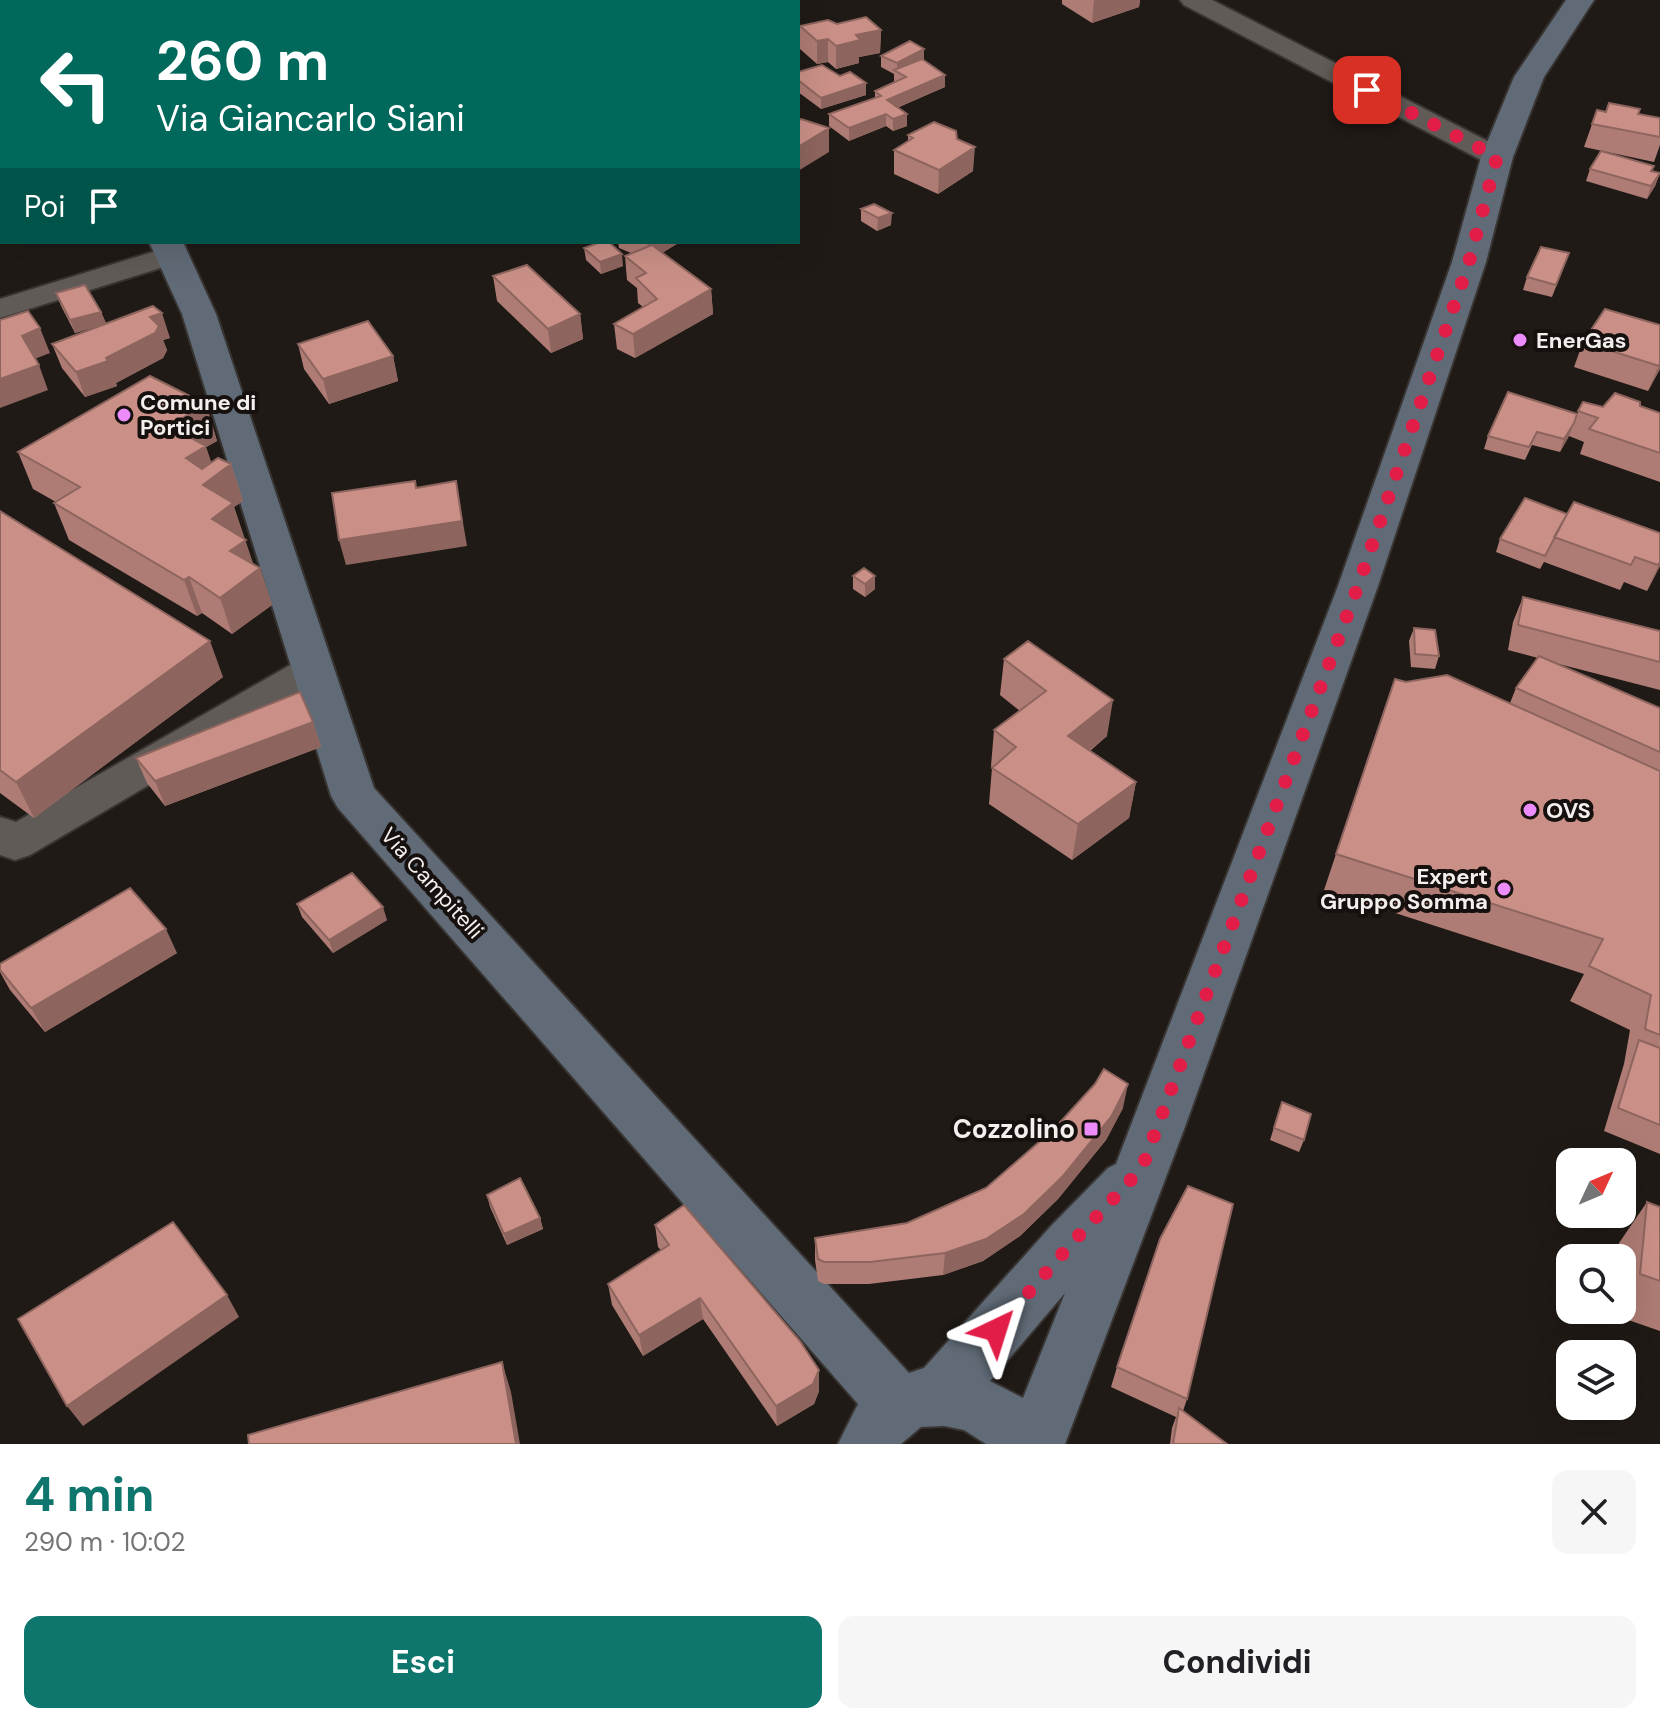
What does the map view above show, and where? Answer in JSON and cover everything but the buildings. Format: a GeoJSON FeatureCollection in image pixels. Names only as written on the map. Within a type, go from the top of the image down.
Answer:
{"type":"FeatureCollection","features":[{"type":"Feature","properties":{"kind":"street"},"geometry":{"type":"LineString","coordinates":[[1193,0],[1497,157]]}},
{"type":"Feature","properties":{"kind":"street"},"geometry":{"type":"LineString","coordinates":[[1035,1444],[1142,1168],[1358,586],[1469,262],[1497,157],[1529,77],[1580,0]]}},
{"type":"Feature","properties":{"kind":"street"},"geometry":{"type":"LineString","coordinates":[[0,309],[169,249]]}},
{"type":"Feature","properties":{"kind":"street","name":"Via Campitelli"},"geometry":{"type":"LineString","coordinates":[[169,249],[199,314],[354,796],[886,1425]]}},
{"type":"Feature","properties":{"kind":"street"},"geometry":{"type":"LineString","coordinates":[[0,833],[15,843],[313,670]]}},
{"type":"Feature","properties":{"kind":"street"},"geometry":{"type":"LineString","coordinates":[[886,1425],[1071,1244],[1142,1168]]}},
{"type":"Feature","properties":{"kind":"street"},"geometry":{"type":"LineString","coordinates":[[886,1425],[968,1398],[993,1409],[1016,1428],[1026,1444]]}},
{"type":"Feature","properties":{"kind":"place","name":"EnerGas"},"geometry":{"type":"Point","coordinates":[1520,340]}},
{"type":"Feature","properties":{"kind":"place","name":"Comune di Portici"},"geometry":{"type":"Point","coordinates":[124,415]}},
{"type":"Feature","properties":{"kind":"place","name":"OVS"},"geometry":{"type":"Point","coordinates":[1530,810]}},
{"type":"Feature","properties":{"kind":"place","name":"Expert Gruppo Somma"},"geometry":{"type":"Point","coordinates":[1504,889]}},
{"type":"Feature","properties":{"kind":"place","name":"Cozzolino"},"geometry":{"type":"Point","coordinates":[1091,1129]}},
{"type":"Feature","properties":{"kind":"route"},"geometry":{"type":"LineString","coordinates":[[996,1330],[1142,1168],[1358,586],[1469,262],[1497,157],[1367,90]]}}]}
